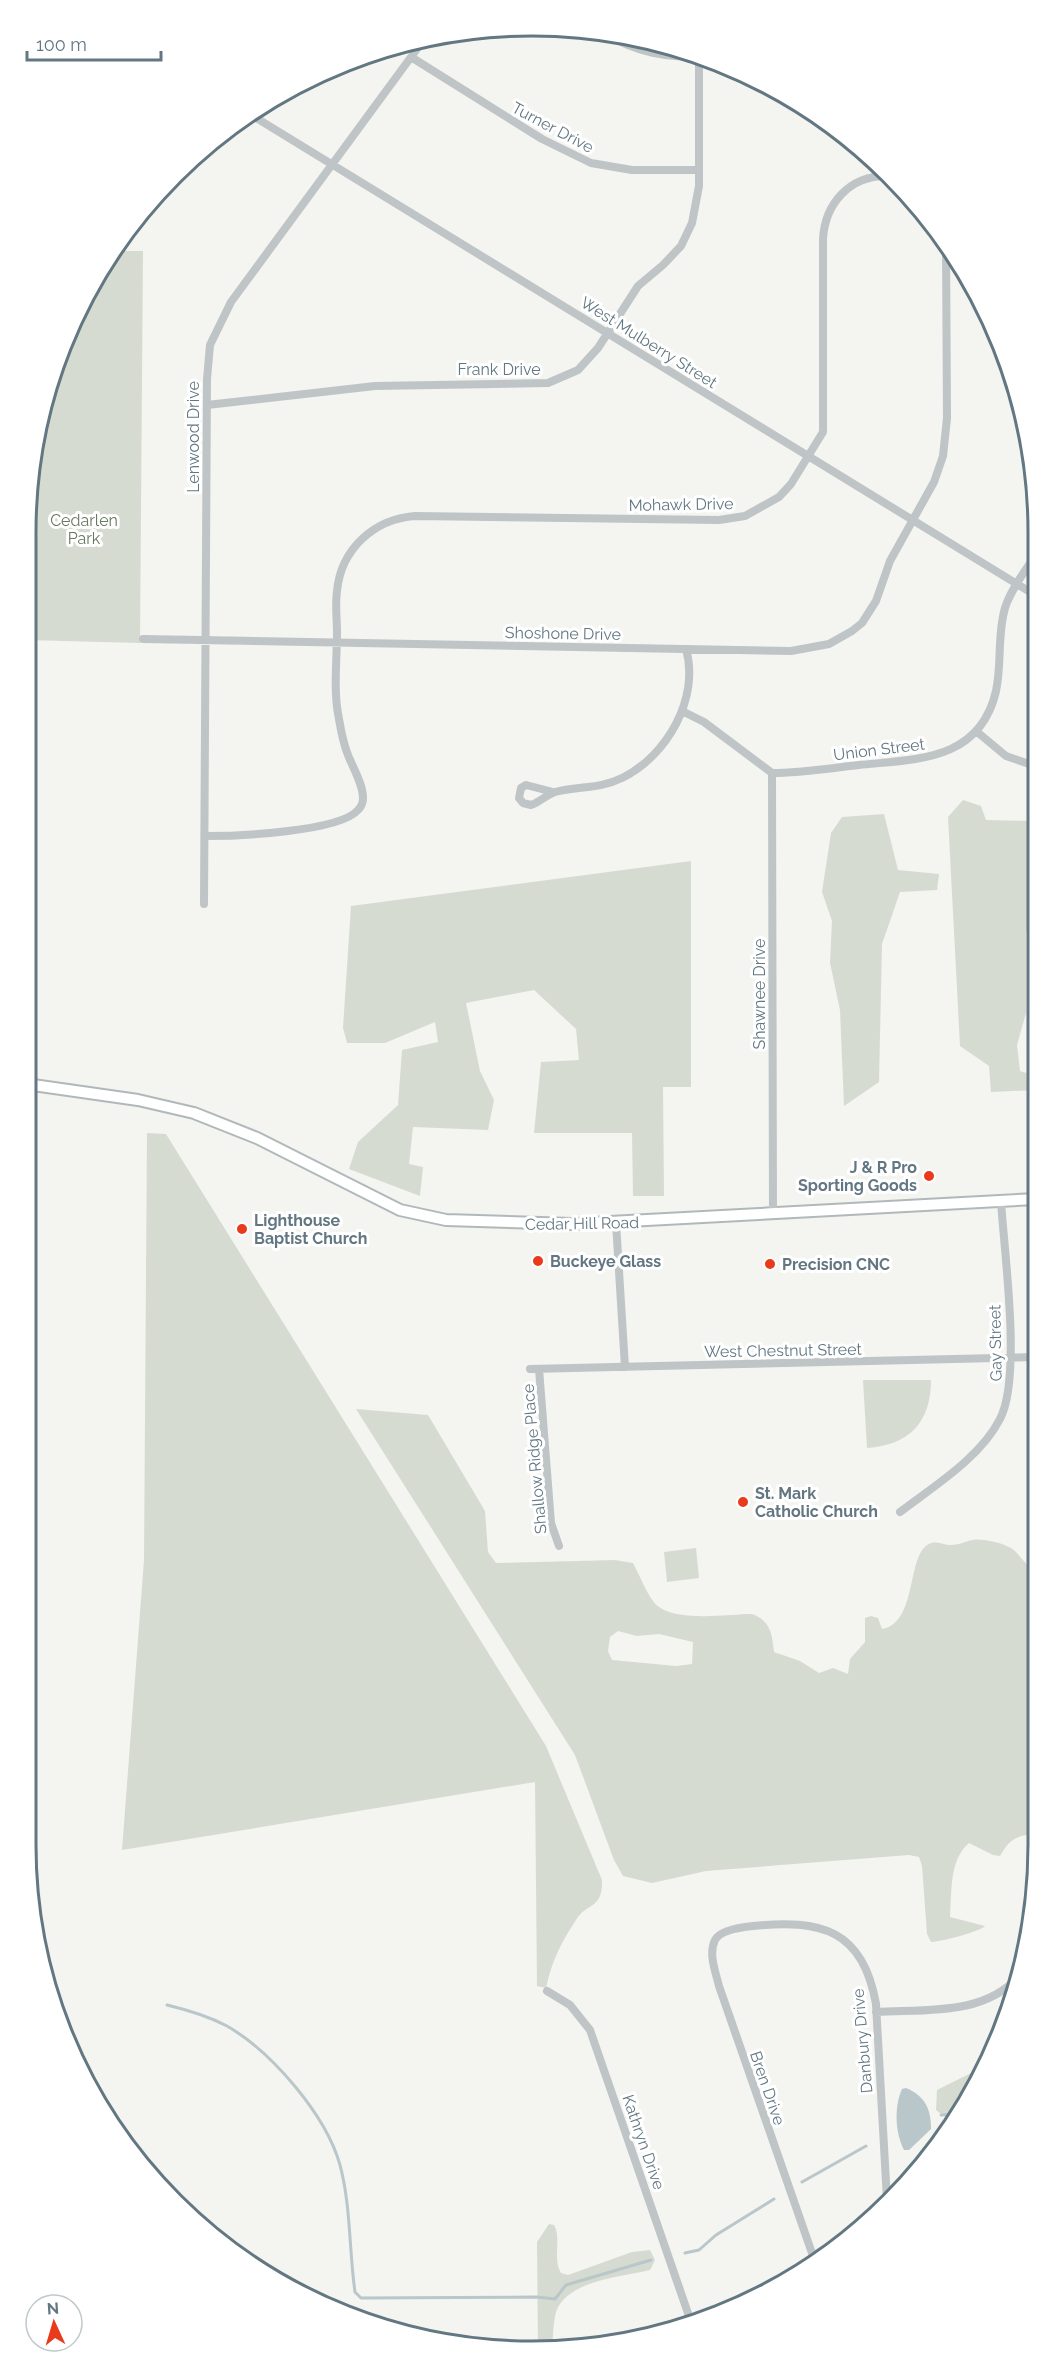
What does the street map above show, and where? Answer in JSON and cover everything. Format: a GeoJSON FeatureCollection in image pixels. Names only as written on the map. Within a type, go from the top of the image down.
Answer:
{"type":"FeatureCollection","features":[{"type":"Feature","properties":{"kind":"main road","name":"Cedar Hill Road"},"geometry":{"type":"LineString","coordinates":[[36,1085],[138,1100],[194,1113],[257,1138],[376,1199],[413,1214],[465,1222],[616,1223],[1028,1199]]}},
{"type":"Feature","properties":{"kind":"street"},"geometry":{"type":"LineString","coordinates":[[632,47],[661,53]]}},
{"type":"Feature","properties":{"kind":"street","name":"Lenwood Drive"},"geometry":{"type":"LineString","coordinates":[[204,904],[207,363],[210,345],[231,302],[416,50]]}},
{"type":"Feature","properties":{"kind":"street","name":"Turner Drive"},"geometry":{"type":"LineString","coordinates":[[411,57],[542,139],[584,160],[632,170],[699,170]]}},
{"type":"Feature","properties":{"kind":"street","name":"Frank Drive"},"geometry":{"type":"LineString","coordinates":[[207,405],[375,386],[548,383],[578,370],[592,356],[638,286],[663,265],[684,240],[696,211],[701,66]]}},
{"type":"Feature","properties":{"kind":"street","name":"West Mulberry Street"},"geometry":{"type":"LineString","coordinates":[[258,119],[1028,591]]}},
{"type":"Feature","properties":{"kind":"street","name":"Mohawk Drive"},"geometry":{"type":"LineString","coordinates":[[206,836],[264,834],[305,828],[346,818],[357,811],[363,797],[347,752],[338,716],[337,591],[343,567],[366,534],[391,520],[416,516],[701,521],[732,519],[757,511],[779,497],[810,457],[823,432],[824,225],[831,208],[844,192],[857,182],[879,177]]}},
{"type":"Feature","properties":{"kind":"street","name":"Shoshone Drive"},"geometry":{"type":"LineString","coordinates":[[143,639],[206,642],[803,650],[841,638],[852,632],[870,612],[890,561],[934,482],[945,440],[946,259]]}},
{"type":"Feature","properties":{"kind":"street","name":"Union Street"},"geometry":{"type":"LineString","coordinates":[[772,773],[927,758],[963,742],[976,731],[988,713],[995,694],[1005,610],[1016,584],[1028,565]]}},
{"type":"Feature","properties":{"kind":"street"},"geometry":{"type":"LineString","coordinates":[[553,792],[590,788],[610,783],[633,772],[660,747],[682,711],[690,667],[686,649]]}},
{"type":"Feature","properties":{"kind":"street"},"geometry":{"type":"LineString","coordinates":[[682,711],[704,722],[772,773]]}},
{"type":"Feature","properties":{"kind":"street"},"geometry":{"type":"LineString","coordinates":[[976,731],[1006,756],[1028,764]]}},
{"type":"Feature","properties":{"kind":"street","name":"Shawnee Drive"},"geometry":{"type":"LineString","coordinates":[[772,773],[773,1214]]}},
{"type":"Feature","properties":{"kind":"street","name":"Gay Street"},"geometry":{"type":"LineString","coordinates":[[900,1512],[963,1462],[993,1430],[1000,1419],[1008,1394],[1011,1358],[1000,1201]]}},
{"type":"Feature","properties":{"kind":"street"},"geometry":{"type":"LineString","coordinates":[[616,1223],[625,1367]]}},
{"type":"Feature","properties":{"kind":"street","name":"West Chestnut Street"},"geometry":{"type":"LineString","coordinates":[[530,1369],[1028,1357]]}},
{"type":"Feature","properties":{"kind":"street","name":"Shallow Ridge Place"},"geometry":{"type":"LineString","coordinates":[[539,1369],[551,1523],[559,1546]]}},
{"type":"Feature","properties":{"kind":"street","name":"Danbury Drive"},"geometry":{"type":"LineString","coordinates":[[726,1934],[746,1927],[794,1923],[819,1926],[850,1946],[866,1967],[874,1991],[887,2192]]}},
{"type":"Feature","properties":{"kind":"street","name":"Bren Drive"},"geometry":{"type":"LineString","coordinates":[[726,1934],[715,1940],[713,1947],[712,1957],[719,1986],[812,2254]]}},
{"type":"Feature","properties":{"kind":"street"},"geometry":{"type":"LineString","coordinates":[[876,2013],[980,2003],[1006,1990]]}},
{"type":"Feature","properties":{"kind":"street","name":"Kathryn Drive"},"geometry":{"type":"LineString","coordinates":[[547,1991],[570,2005],[590,2030],[689,2316]]}},
{"type":"Feature","properties":{"kind":"green space","name":"Cedarlen Park"},"geometry":{"type":"Polygon","coordinates":[[[123,251],[143,251],[140,643],[36,640],[37,500],[46,435],[62,373],[74,342],[102,284],[123,251]]]}},
{"type":"Feature","properties":{"kind":"green space"},"geometry":{"type":"Polygon","coordinates":[[[963,800],[981,806],[986,820],[1028,821],[1026,1013],[1017,1045],[1020,1071],[1028,1074],[1028,1090],[991,1092],[989,1066],[960,1046],[948,817],[963,800]]]}},
{"type":"Feature","properties":{"kind":"green space"},"geometry":{"type":"Polygon","coordinates":[[[884,814],[898,870],[939,874],[937,890],[900,892],[882,944],[879,1082],[844,1106],[840,1010],[830,963],[832,921],[822,892],[831,833],[842,817],[884,814]]]}},
{"type":"Feature","properties":{"kind":"green space"},"geometry":{"type":"Polygon","coordinates":[[[691,861],[691,1087],[663,1087],[664,1196],[633,1196],[632,1133],[534,1133],[541,1062],[579,1060],[576,1029],[534,990],[466,1003],[480,1071],[494,1100],[488,1130],[413,1127],[409,1164],[423,1167],[420,1196],[349,1169],[358,1142],[398,1105],[402,1050],[438,1042],[435,1022],[385,1043],[347,1043],[343,1028],[351,906],[691,861]]]}},
{"type":"Feature","properties":{"kind":"green space"},"geometry":{"type":"Polygon","coordinates":[[[147,1133],[166,1134],[546,1746],[602,1880],[602,1890],[597,1901],[580,1914],[570,1929],[554,1961],[546,1988],[537,1986],[535,1782],[122,1850],[144,1560],[147,1133]]]}},
{"type":"Feature","properties":{"kind":"green space"},"geometry":{"type":"Polygon","coordinates":[[[863,1380],[931,1380],[927,1408],[915,1429],[906,1437],[895,1442],[867,1448],[863,1380]]]}},
{"type":"Feature","properties":{"kind":"green space"},"geometry":{"type":"Polygon","coordinates":[[[356,1409],[428,1415],[485,1511],[488,1552],[496,1563],[615,1560],[633,1563],[650,1597],[661,1608],[672,1613],[699,1616],[752,1614],[767,1624],[774,1652],[800,1661],[819,1673],[833,1668],[848,1674],[850,1659],[865,1642],[865,1618],[871,1616],[878,1618],[882,1629],[893,1624],[901,1615],[907,1602],[917,1561],[929,1544],[935,1542],[954,1545],[977,1540],[991,1541],[1009,1547],[1028,1565],[1028,1835],[1011,1841],[1000,1856],[969,1843],[958,1858],[953,1877],[950,1917],[985,1926],[950,1939],[931,1942],[927,1934],[922,1866],[919,1857],[909,1855],[706,1871],[652,1883],[623,1876],[614,1860],[575,1755],[356,1409]],[[618,1631],[610,1637],[608,1651],[612,1660],[676,1666],[692,1664],[693,1642],[659,1634],[637,1636],[618,1631]]]}},
{"type":"Feature","properties":{"kind":"green space"},"geometry":{"type":"Polygon","coordinates":[[[696,1548],[699,1578],[667,1582],[664,1552],[696,1548]]]}},
{"type":"Feature","properties":{"kind":"green space"},"geometry":{"type":"Polygon","coordinates":[[[973,2072],[962,2093],[945,2117],[936,2110],[937,2090],[973,2072]]]}},
{"type":"Feature","properties":{"kind":"green space"},"geometry":{"type":"Polygon","coordinates":[[[549,2224],[554,2225],[557,2236],[558,2267],[561,2273],[568,2275],[632,2252],[650,2250],[655,2260],[650,2270],[583,2286],[571,2293],[562,2301],[556,2312],[553,2340],[538,2341],[537,2242],[549,2224]]]}},
{"type":"Feature","properties":{"kind":"shaded area"},"geometry":{"type":"Polygon","coordinates":[[[906,2088],[918,2095],[926,2104],[931,2122],[931,2129],[909,2150],[904,2150],[901,2143],[897,2120],[899,2096],[902,2089],[906,2088]]]}},
{"type":"Feature","properties":{"kind":"waterway"},"geometry":{"type":"LineString","coordinates":[[167,2005],[213,2019],[244,2037],[279,2068],[310,2106],[323,2126],[340,2165],[348,2212],[355,2292],[361,2298],[537,2297],[555,2299],[566,2285],[651,2260]]}},
{"type":"Feature","properties":{"kind":"waterway"},"geometry":{"type":"LineString","coordinates":[[941,2115],[948,2114]]}},
{"type":"Feature","properties":{"kind":"waterway"},"geometry":{"type":"LineString","coordinates":[[802,2182],[866,2146]]}},
{"type":"Feature","properties":{"kind":"waterway"},"geometry":{"type":"LineString","coordinates":[[685,2253],[699,2250],[716,2235],[774,2199]]}},
{"type":"Feature","properties":{"kind":"place","name":"J & R Pro Sporting Goods"},"geometry":{"type":"Point","coordinates":[929,1176]}},
{"type":"Feature","properties":{"kind":"place","name":"Lighthouse Baptist Church"},"geometry":{"type":"Point","coordinates":[242,1229]}},
{"type":"Feature","properties":{"kind":"place","name":"Buckeye Glass"},"geometry":{"type":"Point","coordinates":[538,1261]}},
{"type":"Feature","properties":{"kind":"place","name":"Precision CNC"},"geometry":{"type":"Point","coordinates":[770,1264]}},
{"type":"Feature","properties":{"kind":"place","name":"St. Mark Catholic Church"},"geometry":{"type":"Point","coordinates":[743,1502]}}]}
